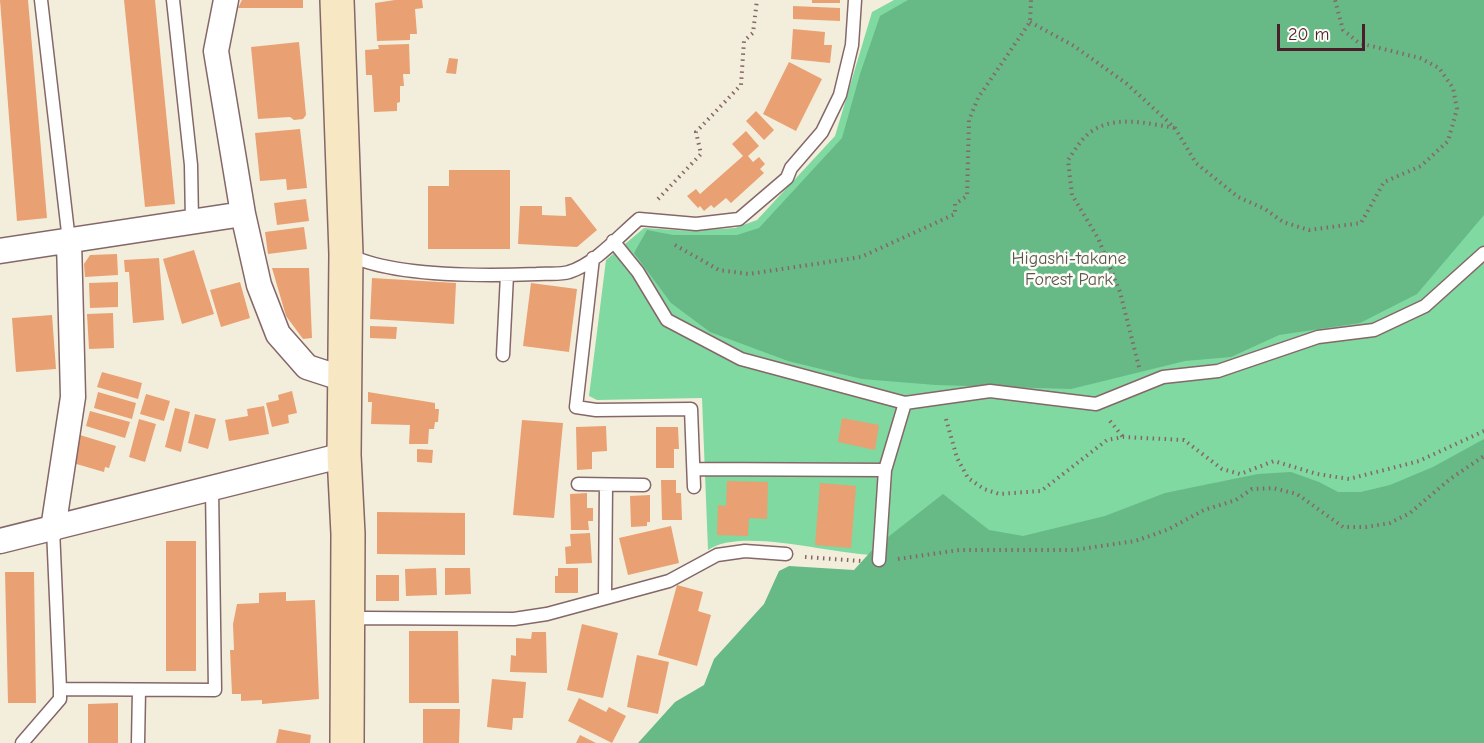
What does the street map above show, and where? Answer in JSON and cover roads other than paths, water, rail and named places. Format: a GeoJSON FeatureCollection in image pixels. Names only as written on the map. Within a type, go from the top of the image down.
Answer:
{"type":"FeatureCollection","features":[{"type":"Feature","properties":{"kind":"street"},"geometry":{"type":"LineString","coordinates":[[226,0],[216,51],[243,214],[259,285],[278,334],[307,367],[347,380]]}},
{"type":"Feature","properties":{"kind":"street"},"geometry":{"type":"LineString","coordinates":[[337,0],[346,254],[347,380],[344,455],[348,622],[347,743]]}},
{"type":"Feature","properties":{"kind":"street"},"geometry":{"type":"LineString","coordinates":[[0,251],[243,214]]}},
{"type":"Feature","properties":{"kind":"street"},"geometry":{"type":"LineString","coordinates":[[53,529],[73,397],[69,241]]}},
{"type":"Feature","properties":{"kind":"street"},"geometry":{"type":"LineString","coordinates":[[0,540],[53,529],[344,455]]}},
{"type":"Feature","properties":{"kind":"lane"},"geometry":{"type":"LineString","coordinates":[[41,0],[69,241]]}},
{"type":"Feature","properties":{"kind":"lane"},"geometry":{"type":"LineString","coordinates":[[173,0],[191,165],[192,222]]}},
{"type":"Feature","properties":{"kind":"lane"},"geometry":{"type":"LineString","coordinates":[[346,254],[362,261],[421,271],[507,275],[569,272],[593,258],[639,219],[696,224],[739,219],[787,178],[790,168],[822,132],[840,95],[852,45],[855,0]]}},
{"type":"Feature","properties":{"kind":"lane"},"geometry":{"type":"LineString","coordinates":[[613,241],[638,272],[667,321],[741,359],[905,403],[990,391],[1096,404],[1163,376],[1218,371],[1318,337],[1374,330],[1425,306],[1484,253]]}},
{"type":"Feature","properties":{"kind":"lane"},"geometry":{"type":"LineString","coordinates":[[593,258],[576,407],[596,410],[691,409],[694,488]]}},
{"type":"Feature","properties":{"kind":"lane"},"geometry":{"type":"LineString","coordinates":[[503,354],[507,275]]}},
{"type":"Feature","properties":{"kind":"lane"},"geometry":{"type":"LineString","coordinates":[[879,560],[885,470],[905,403]]}},
{"type":"Feature","properties":{"kind":"lane"},"geometry":{"type":"LineString","coordinates":[[694,469],[885,470]]}},
{"type":"Feature","properties":{"kind":"lane"},"geometry":{"type":"LineString","coordinates":[[578,484],[644,485]]}},
{"type":"Feature","properties":{"kind":"lane"},"geometry":{"type":"LineString","coordinates":[[605,597],[606,485]]}},
{"type":"Feature","properties":{"kind":"lane"},"geometry":{"type":"LineString","coordinates":[[60,689],[215,690],[212,489]]}},
{"type":"Feature","properties":{"kind":"lane"},"geometry":{"type":"LineString","coordinates":[[22,743],[60,699],[53,529]]}},
{"type":"Feature","properties":{"kind":"lane"},"geometry":{"type":"LineString","coordinates":[[348,622],[365,618],[514,619],[547,614],[669,581],[717,555],[745,552],[786,554]]}},
{"type":"Feature","properties":{"kind":"lane"},"geometry":{"type":"LineString","coordinates":[[138,743],[139,690]]}},
{"type":"Feature","properties":{"kind":"park label","name":"Higashi-takane Forest Park"},"geometry":{"type":"Point","coordinates":[1069,269]}}]}
